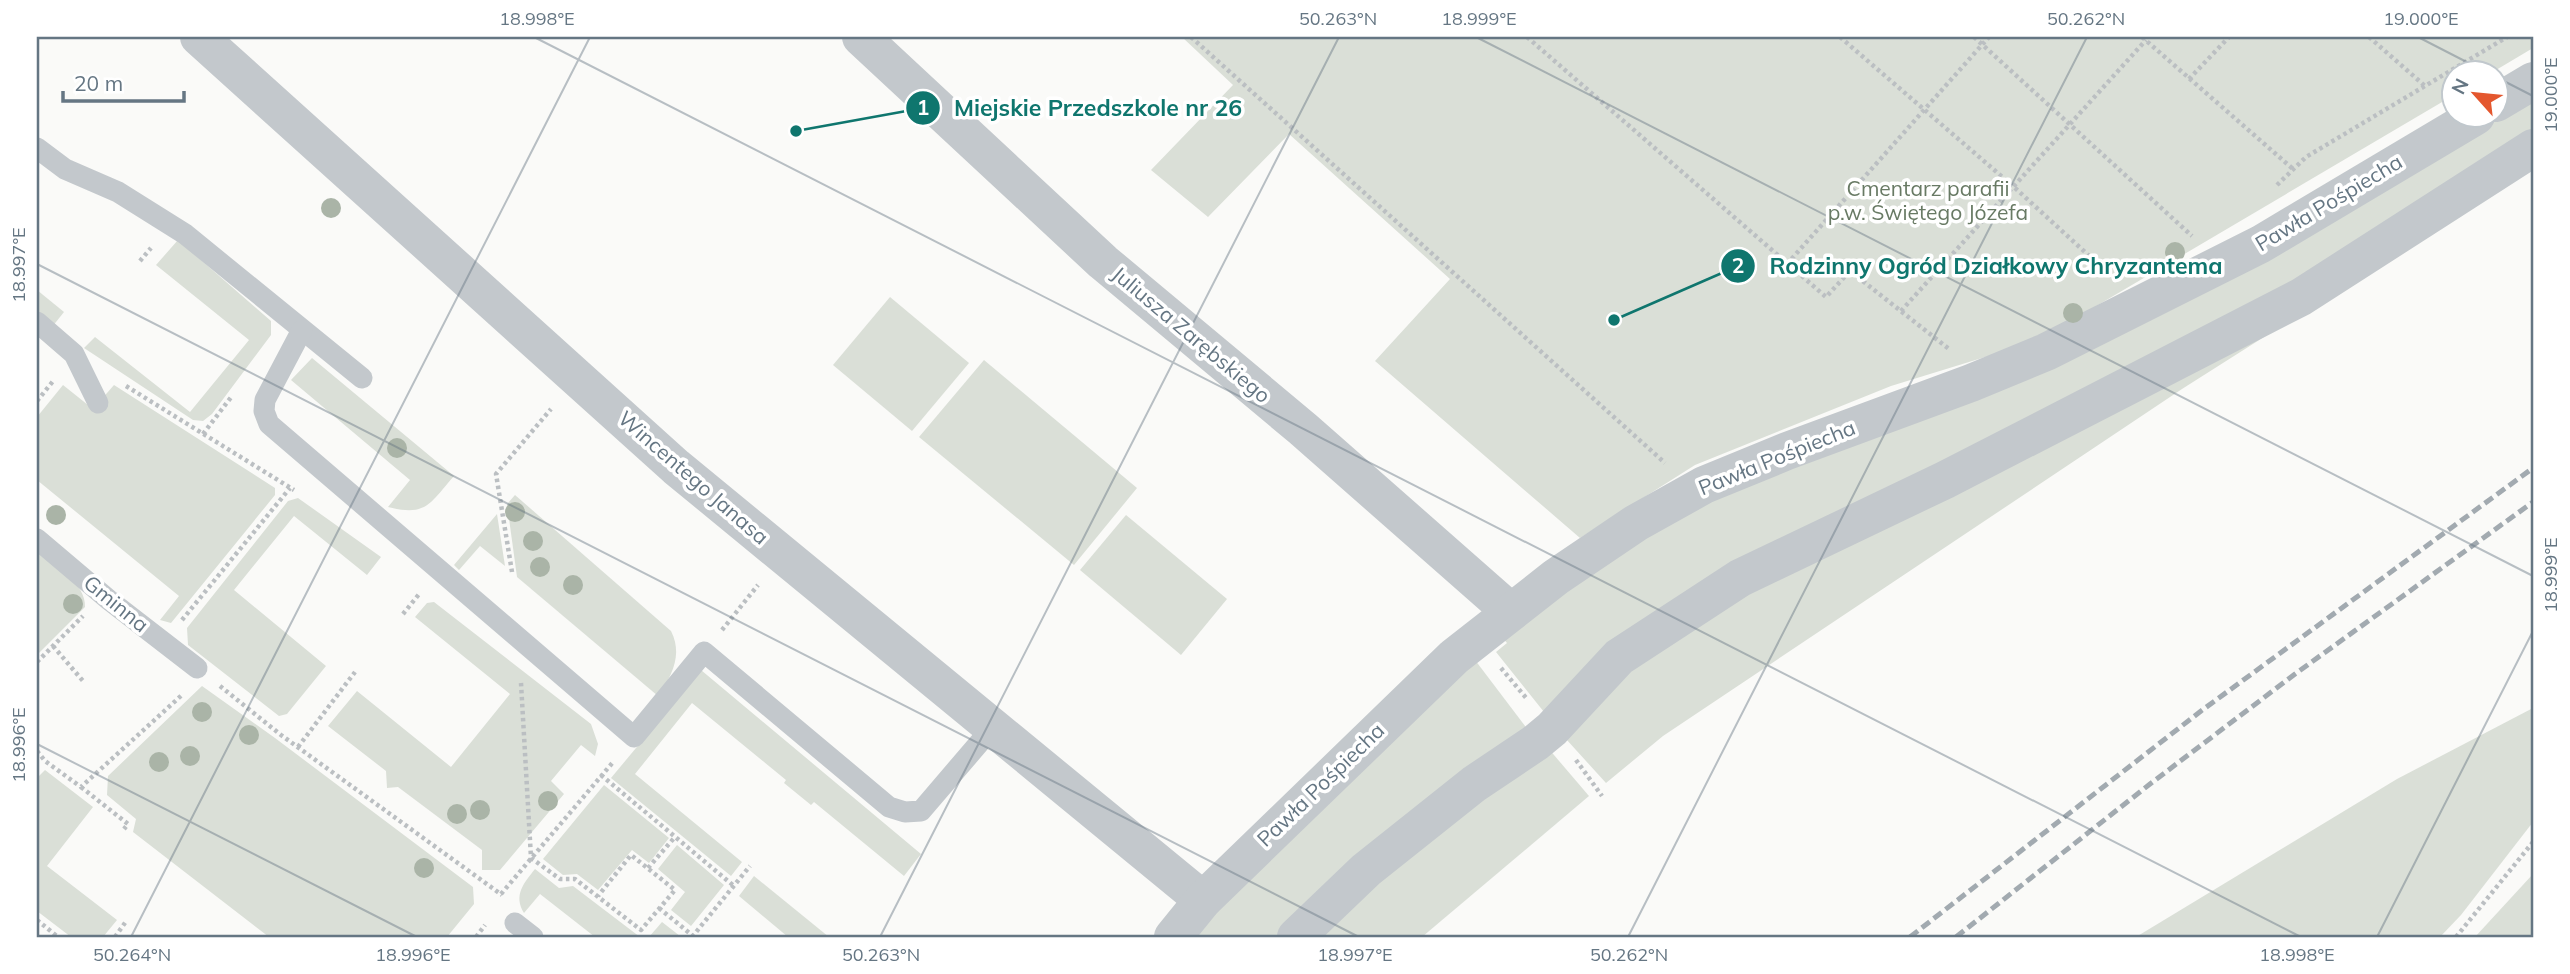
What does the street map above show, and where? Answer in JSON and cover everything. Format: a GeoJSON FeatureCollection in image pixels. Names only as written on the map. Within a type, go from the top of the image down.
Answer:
{"type":"FeatureCollection","features":[{"type":"Feature","properties":{"kind":"street","name":"Wincentego Janasa"},"geometry":{"type":"LineString","coordinates":[[199,37],[676,467],[1203,900]]}},
{"type":"Feature","properties":{"kind":"street","name":"Juliusza Zarębskiego"},"geometry":{"type":"LineString","coordinates":[[877,42],[1103,262],[1303,429],[1501,620]]}},
{"type":"Feature","properties":{"kind":"street"},"geometry":{"type":"LineString","coordinates":[[2510,95],[2533,81]]}},
{"type":"Feature","properties":{"kind":"street","name":"Pawła Pośpiecha"},"geometry":{"type":"LineString","coordinates":[[1173,937],[1203,900],[1454,657],[1556,577],[1636,523],[1704,485],[2046,352],[2261,244],[2452,130]]}},
{"type":"Feature","properties":{"kind":"street"},"geometry":{"type":"LineString","coordinates":[[1296,937],[1366,870],[1474,784],[1552,729],[1619,657],[1740,578],[1945,480],[2301,297],[2533,148]]}},
{"type":"Feature","properties":{"kind":"lane"},"geometry":{"type":"LineString","coordinates":[[37,148],[65,169],[118,192],[185,234],[362,378]]}},
{"type":"Feature","properties":{"kind":"lane"},"geometry":{"type":"LineString","coordinates":[[37,322],[75,354],[98,403]]}},
{"type":"Feature","properties":{"kind":"lane"},"geometry":{"type":"LineString","coordinates":[[302,330],[265,400],[264,411],[269,424],[634,737],[704,652],[889,807],[905,812],[921,811],[992,728]]}},
{"type":"Feature","properties":{"kind":"lane","name":"Gminna"},"geometry":{"type":"LineString","coordinates":[[37,539],[199,670]]}},
{"type":"Feature","properties":{"kind":"lane"},"geometry":{"type":"LineString","coordinates":[[515,923],[533,937]]}},
{"type":"Feature","properties":{"kind":"path"},"geometry":{"type":"LineString","coordinates":[[1191,37],[1669,466]]}},
{"type":"Feature","properties":{"kind":"path"},"geometry":{"type":"LineString","coordinates":[[1527,37],[1826,297],[1850,271],[1952,352]]}},
{"type":"Feature","properties":{"kind":"path"},"geometry":{"type":"LineString","coordinates":[[1840,37],[2014,187],[2101,265],[2117,284]]}},
{"type":"Feature","properties":{"kind":"path"},"geometry":{"type":"LineString","coordinates":[[1975,37],[2193,236],[2182,243]]}},
{"type":"Feature","properties":{"kind":"path"},"geometry":{"type":"LineString","coordinates":[[1787,264],[1989,37]]}},
{"type":"Feature","properties":{"kind":"path"},"geometry":{"type":"LineString","coordinates":[[2189,79],[2229,37]]}},
{"type":"Feature","properties":{"kind":"path"},"geometry":{"type":"LineString","coordinates":[[2369,37],[2425,86]]}},
{"type":"Feature","properties":{"kind":"path"},"geometry":{"type":"LineString","coordinates":[[2275,187],[2306,157],[2507,37]]}},
{"type":"Feature","properties":{"kind":"path"},"geometry":{"type":"LineString","coordinates":[[1901,311],[2071,125],[2144,39],[2293,169]]}},
{"type":"Feature","properties":{"kind":"path"},"geometry":{"type":"LineString","coordinates":[[37,401],[75,354],[301,495]]}},
{"type":"Feature","properties":{"kind":"path"},"geometry":{"type":"LineString","coordinates":[[512,572],[496,474],[553,406]]}},
{"type":"Feature","properties":{"kind":"path"},"geometry":{"type":"LineString","coordinates":[[164,642],[290,488]]}},
{"type":"Feature","properties":{"kind":"path"},"geometry":{"type":"LineString","coordinates":[[704,652],[759,584]]}},
{"type":"Feature","properties":{"kind":"path"},"geometry":{"type":"LineString","coordinates":[[402,614],[425,587]]}},
{"type":"Feature","properties":{"kind":"path"},"geometry":{"type":"LineString","coordinates":[[37,662],[104,595]]}},
{"type":"Feature","properties":{"kind":"path"},"geometry":{"type":"LineString","coordinates":[[1501,620],[1501,643],[1488,653],[1552,729]]}},
{"type":"Feature","properties":{"kind":"path"},"geometry":{"type":"LineString","coordinates":[[53,646],[83,681]]}},
{"type":"Feature","properties":{"kind":"path"},"geometry":{"type":"LineString","coordinates":[[81,787],[182,696],[199,670],[298,747],[501,894],[515,923]]}},
{"type":"Feature","properties":{"kind":"path"},"geometry":{"type":"LineString","coordinates":[[298,747],[355,672]]}},
{"type":"Feature","properties":{"kind":"path"},"geometry":{"type":"LineString","coordinates":[[521,674],[531,858]]}},
{"type":"Feature","properties":{"kind":"path"},"geometry":{"type":"LineString","coordinates":[[501,894],[634,737]]}},
{"type":"Feature","properties":{"kind":"path"},"geometry":{"type":"LineString","coordinates":[[37,751],[45,761],[128,824],[124,829]]}},
{"type":"Feature","properties":{"kind":"path"},"geometry":{"type":"LineString","coordinates":[[601,775],[734,886]]}},
{"type":"Feature","properties":{"kind":"path"},"geometry":{"type":"LineString","coordinates":[[648,869],[675,837]]}},
{"type":"Feature","properties":{"kind":"path"},"geometry":{"type":"LineString","coordinates":[[2456,937],[2533,842]]}},
{"type":"Feature","properties":{"kind":"path"},"geometry":{"type":"LineString","coordinates":[[531,858],[560,879],[575,879],[597,896],[641,930],[675,890],[631,855],[597,896]]}},
{"type":"Feature","properties":{"kind":"path"},"geometry":{"type":"LineString","coordinates":[[659,908],[693,937],[750,866]]}},
{"type":"Feature","properties":{"kind":"path"},"geometry":{"type":"LineString","coordinates":[[37,920],[58,937]]}},
{"type":"Feature","properties":{"kind":"path"},"geometry":{"type":"LineString","coordinates":[[114,937],[127,920]]}},
{"type":"Feature","properties":{"kind":"green space","name":"Cmentarz parafii p.w. Świętego Józefa"},"geometry":{"type":"Polygon","coordinates":[[[1182,37],[2533,37],[2533,48],[2510,62],[2440,60],[2440,103],[2037,341],[1891,386],[1695,465],[1580,538],[1375,361],[1450,279],[1289,134],[1208,217],[1151,170],[1233,85],[1182,37]]]}},
{"type":"Feature","properties":{"kind":"green space"},"geometry":{"type":"Polygon","coordinates":[[[2533,89],[2533,136],[2294,288],[1734,568],[1548,717],[1496,652],[1507,643],[1500,635],[1640,532],[1792,460],[2451,130],[2510,130],[2510,101],[2533,89]]]}},
{"type":"Feature","properties":{"kind":"green space"},"geometry":{"type":"Polygon","coordinates":[[[178,240],[271,321],[271,335],[212,414],[203,421],[193,420],[84,348],[95,337],[190,412],[249,340],[156,265],[178,240]]]}},
{"type":"Feature","properties":{"kind":"green space"},"geometry":{"type":"Polygon","coordinates":[[[37,290],[64,312],[52,327],[37,313],[37,290]]]}},
{"type":"Feature","properties":{"kind":"green space"},"geometry":{"type":"Polygon","coordinates":[[[890,297],[969,363],[912,431],[833,365],[890,297]]]}},
{"type":"Feature","properties":{"kind":"green space"},"geometry":{"type":"Polygon","coordinates":[[[2289,321],[2182,389],[1663,736],[1606,783],[1566,739],[1626,671],[1760,582],[2289,321]]]}},
{"type":"Feature","properties":{"kind":"green space"},"geometry":{"type":"Polygon","coordinates":[[[312,358],[454,476],[427,505],[411,510],[388,507],[410,480],[291,380],[312,358]]]}},
{"type":"Feature","properties":{"kind":"green space"},"geometry":{"type":"Polygon","coordinates":[[[984,360],[1137,488],[1074,565],[919,437],[984,360]]]}},
{"type":"Feature","properties":{"kind":"green space"},"geometry":{"type":"Polygon","coordinates":[[[63,385],[93,409],[114,385],[275,488],[275,495],[171,623],[160,620],[179,596],[37,480],[37,417],[63,385]]]}},
{"type":"Feature","properties":{"kind":"green space"},"geometry":{"type":"Polygon","coordinates":[[[515,495],[671,631],[676,657],[668,680],[658,696],[517,577],[507,504],[515,495]]]}},
{"type":"Feature","properties":{"kind":"green space"},"geometry":{"type":"Polygon","coordinates":[[[298,498],[381,557],[367,575],[294,516],[234,590],[326,666],[287,714],[279,716],[188,645],[187,628],[288,501],[298,498]]]}},
{"type":"Feature","properties":{"kind":"green space"},"geometry":{"type":"Polygon","coordinates":[[[497,514],[505,566],[480,546],[459,570],[454,565],[497,514]]]}},
{"type":"Feature","properties":{"kind":"green space"},"geometry":{"type":"Polygon","coordinates":[[[1126,515],[1227,599],[1181,655],[1080,570],[1126,515]]]}},
{"type":"Feature","properties":{"kind":"green space"},"geometry":{"type":"Polygon","coordinates":[[[37,551],[75,582],[84,598],[85,607],[37,655],[37,551]]]}},
{"type":"Feature","properties":{"kind":"green space"},"geometry":{"type":"Polygon","coordinates":[[[434,602],[591,724],[598,744],[595,756],[581,745],[551,781],[564,794],[500,870],[482,870],[482,850],[398,787],[387,788],[386,771],[328,726],[357,691],[451,767],[510,694],[415,617],[427,603],[434,602]]]}},
{"type":"Feature","properties":{"kind":"green space"},"geometry":{"type":"Polygon","coordinates":[[[1472,656],[1528,730],[1281,937],[1185,937],[1472,656]]]}},
{"type":"Feature","properties":{"kind":"green space"},"geometry":{"type":"Polygon","coordinates":[[[701,670],[921,854],[904,876],[814,802],[811,805],[784,783],[786,780],[692,703],[635,774],[742,862],[731,876],[611,778],[701,670]]]}},
{"type":"Feature","properties":{"kind":"green space"},"geometry":{"type":"Polygon","coordinates":[[[202,686],[473,887],[474,904],[447,937],[269,937],[133,832],[136,819],[107,795],[108,776],[202,686]]]}},
{"type":"Feature","properties":{"kind":"green space"},"geometry":{"type":"Polygon","coordinates":[[[2533,708],[2533,822],[2461,915],[2440,937],[2136,937],[2397,779],[2533,708]]]}},
{"type":"Feature","properties":{"kind":"green space"},"geometry":{"type":"Polygon","coordinates":[[[1548,748],[1589,796],[1422,937],[1317,937],[1374,882],[1548,748]]]}},
{"type":"Feature","properties":{"kind":"green space"},"geometry":{"type":"Polygon","coordinates":[[[45,770],[93,807],[47,866],[117,920],[103,937],[71,937],[37,911],[37,778],[45,770]]]}},
{"type":"Feature","properties":{"kind":"green space"},"geometry":{"type":"Polygon","coordinates":[[[604,785],[669,838],[649,863],[632,850],[598,890],[577,874],[563,875],[543,859],[604,785]]]}},
{"type":"Feature","properties":{"kind":"green space"},"geometry":{"type":"Polygon","coordinates":[[[677,845],[724,885],[691,926],[671,910],[685,892],[658,869],[677,845]]]}},
{"type":"Feature","properties":{"kind":"green space"},"geometry":{"type":"Polygon","coordinates":[[[535,869],[559,888],[573,886],[640,937],[595,937],[540,894],[524,913],[520,895],[535,869]]]}},
{"type":"Feature","properties":{"kind":"green space"},"geometry":{"type":"Polygon","coordinates":[[[2533,874],[2533,937],[2475,937],[2533,874]]]}},
{"type":"Feature","properties":{"kind":"green space"},"geometry":{"type":"Polygon","coordinates":[[[754,876],[829,937],[788,937],[739,896],[754,876]]]}},
{"type":"Feature","properties":{"kind":"green space"},"geometry":{"type":"Polygon","coordinates":[[[662,922],[680,936],[680,937],[649,937],[662,922]]]}},
{"type":"Feature","properties":{"kind":"railway"},"geometry":{"type":"LineString","coordinates":[[1910,937],[2201,711],[2533,468]]}},
{"type":"Feature","properties":{"kind":"railway"},"geometry":{"type":"LineString","coordinates":[[1956,937],[2295,674],[2533,502]]}},
{"type":"Feature","properties":{"kind":"place","name":"Miejskie Przedszkole nr 26"},"geometry":{"type":"Point","coordinates":[796,131]}},
{"type":"Feature","properties":{"kind":"place","name":"Rodzinny Ogród Działkowy Chryzantema"},"geometry":{"type":"Point","coordinates":[1614,320]}}]}
